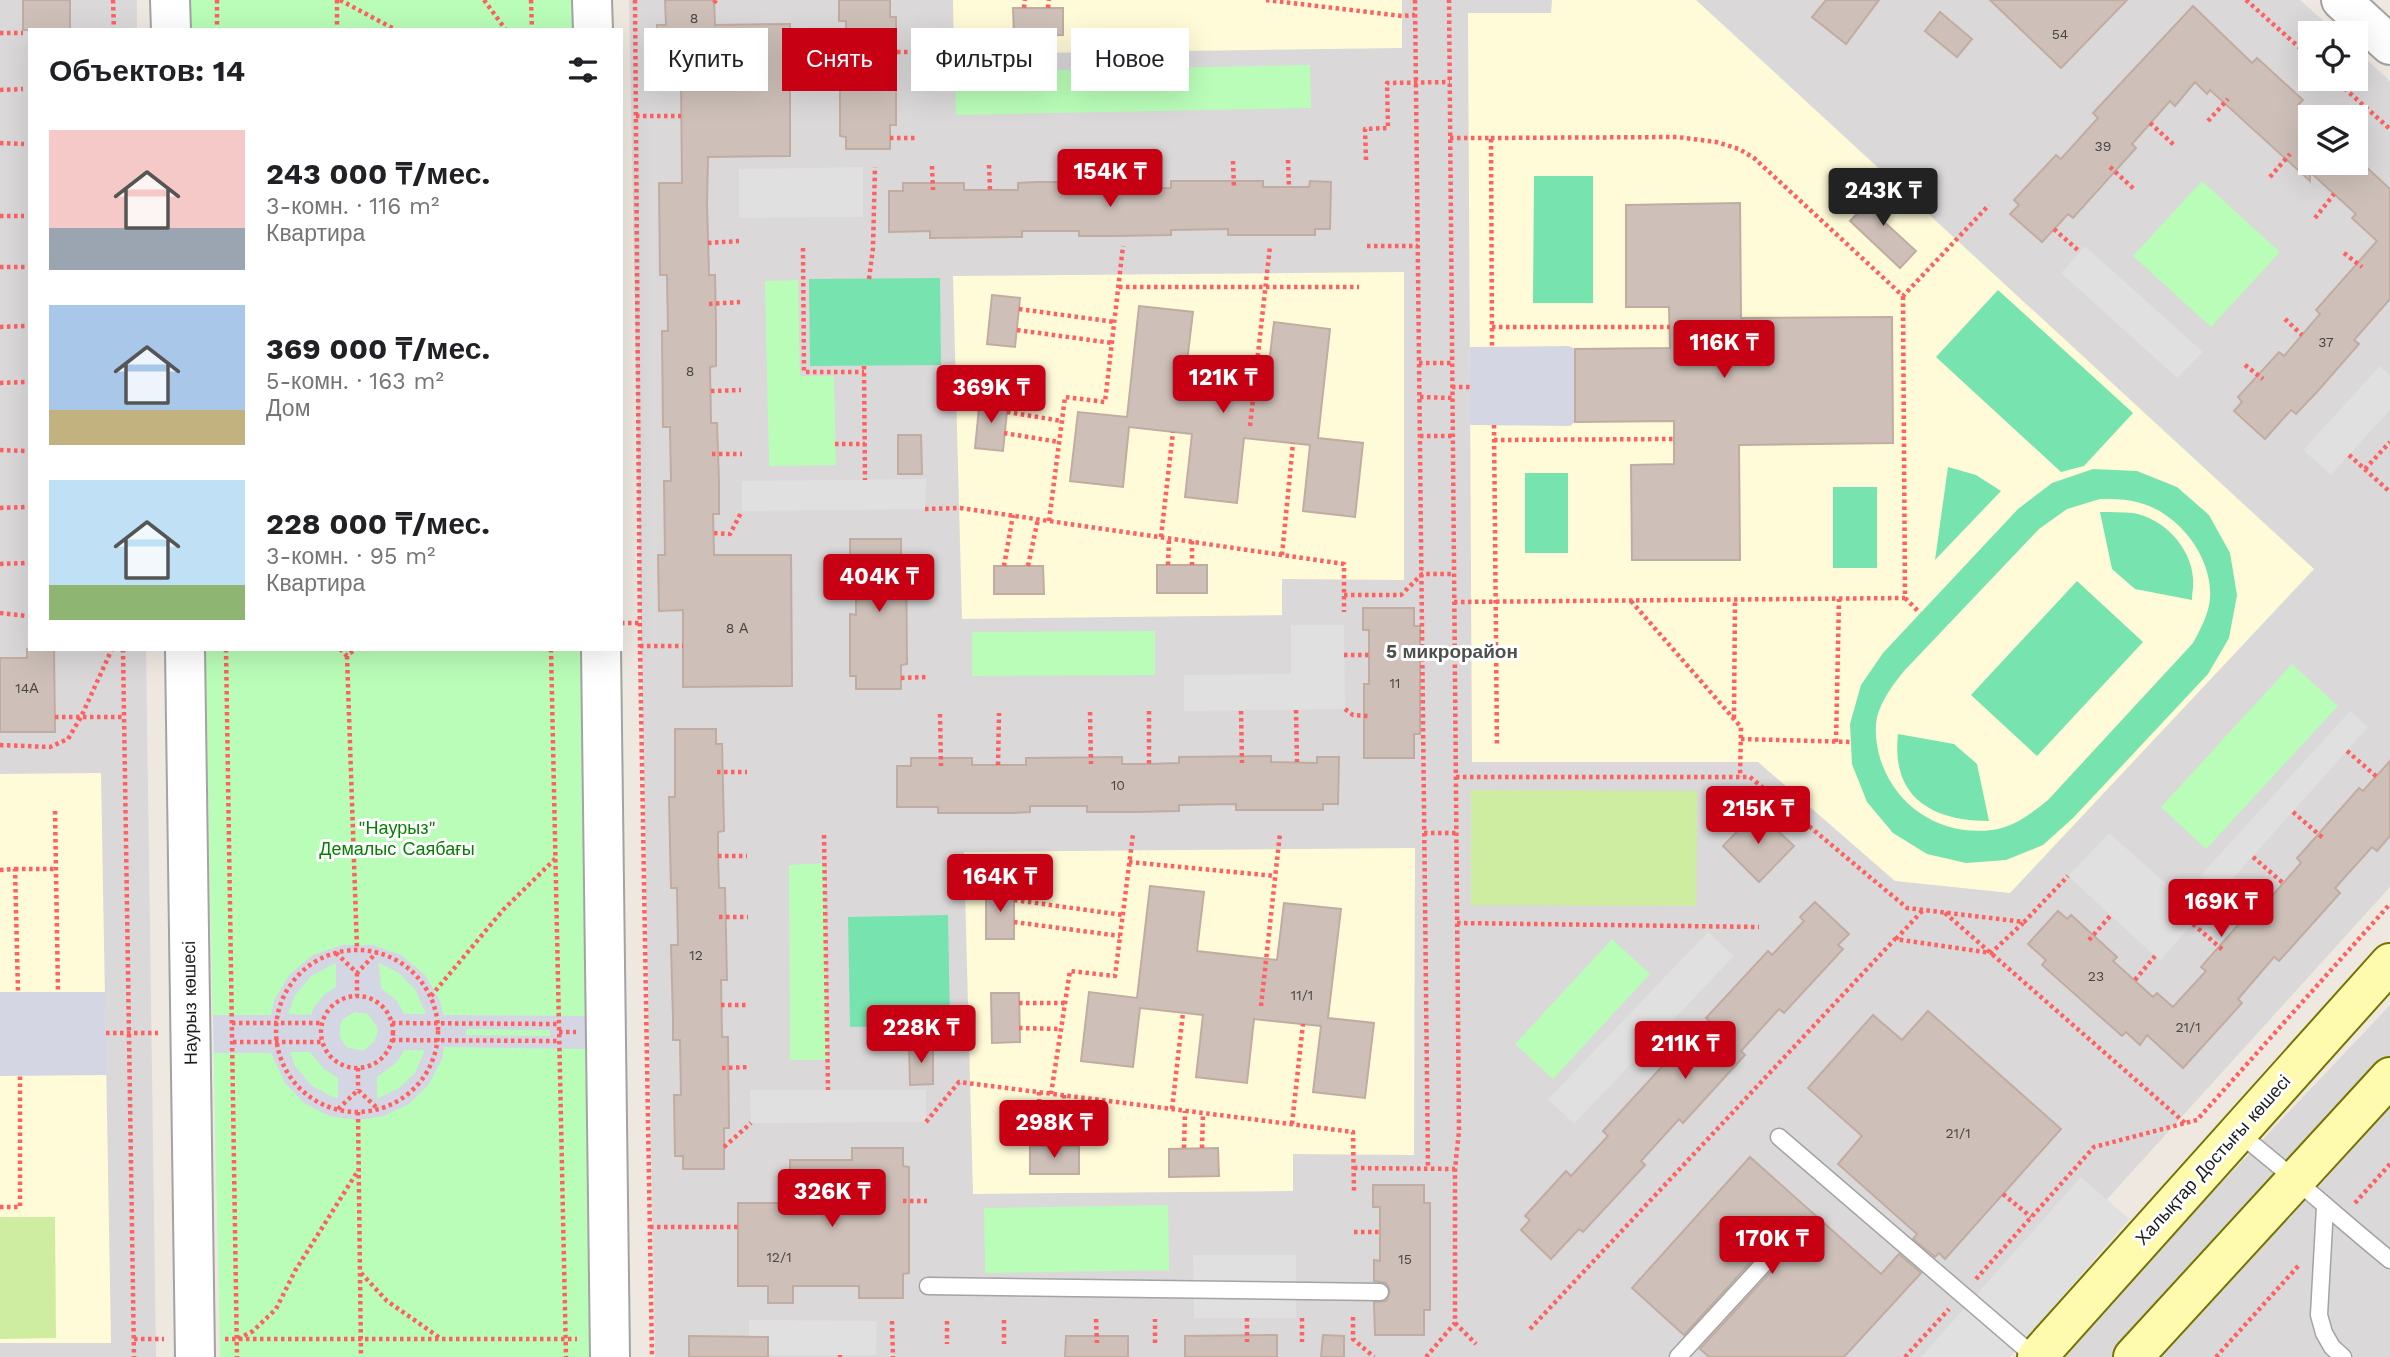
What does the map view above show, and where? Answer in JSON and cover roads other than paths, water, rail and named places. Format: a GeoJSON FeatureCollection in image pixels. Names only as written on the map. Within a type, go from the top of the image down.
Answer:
{"type":"FeatureCollection","features":[{"type":"Feature","properties":{"kind":"main road","name":"Халықтар Достығы көшесі"},"geometry":{"type":"LineString","coordinates":[[2036,1357],[2390,963]]}},
{"type":"Feature","properties":{"kind":"main road"},"geometry":{"type":"LineString","coordinates":[[2133,1357],[2390,1077]]}},
{"type":"Feature","properties":{"kind":"street"},"geometry":{"type":"LineString","coordinates":[[170,0],[171,28]]}},
{"type":"Feature","properties":{"kind":"street"},"geometry":{"type":"LineString","coordinates":[[592,0],[593,28]]}},
{"type":"Feature","properties":{"kind":"street"},"geometry":{"type":"LineString","coordinates":[[2341,0],[2390,45]]}},
{"type":"Feature","properties":{"kind":"street","name":"Наурыз көшесі"},"geometry":{"type":"LineString","coordinates":[[185,651],[195,1348]]}},
{"type":"Feature","properties":{"kind":"street"},"geometry":{"type":"LineString","coordinates":[[601,651],[610,1348]]}},
{"type":"Feature","properties":{"kind":"lane"},"geometry":{"type":"LineString","coordinates":[[2237,1132],[2296,1178],[2325,1207],[2390,1259]]}},
{"type":"Feature","properties":{"kind":"lane"},"geometry":{"type":"LineString","coordinates":[[1779,1137],[2036,1357]]}},
{"type":"Feature","properties":{"kind":"lane"},"geometry":{"type":"LineString","coordinates":[[2325,1207],[2319,1315],[2324,1333],[2343,1357]]}},
{"type":"Feature","properties":{"kind":"lane"},"geometry":{"type":"LineString","coordinates":[[1678,1357],[1769,1258]]}},
{"type":"Feature","properties":{"kind":"lane"},"geometry":{"type":"LineString","coordinates":[[928,1286],[1380,1292]]}},
{"type":"Feature","properties":{"kind":"district","name":"5 микрорайон"},"geometry":{"type":"Point","coordinates":[1452,651]}},
{"type":"Feature","properties":{"kind":"park label","name":"\"Наурыз\" Демалыс Саябағы"},"geometry":{"type":"Point","coordinates":[397,838]}}]}
